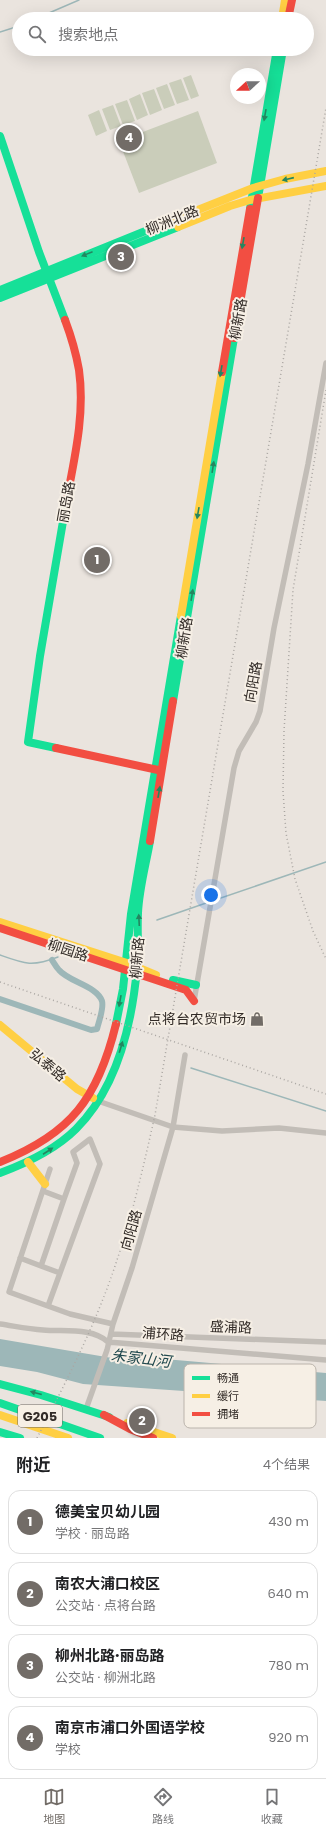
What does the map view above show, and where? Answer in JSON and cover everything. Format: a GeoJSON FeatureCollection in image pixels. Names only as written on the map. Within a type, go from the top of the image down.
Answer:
{"type":"FeatureCollection","features":[{"type":"Feature","properties":{"kind":"main road"},"geometry":{"type":"LineString","coordinates":[[283,12],[285,0]]}},
{"type":"Feature","properties":{"kind":"main road"},"geometry":{"type":"LineString","coordinates":[[289,12],[292,0]]}},
{"type":"Feature","properties":{"kind":"main road","name":"柳新路"},"geometry":{"type":"LineString","coordinates":[[257,187],[276,56]]}},
{"type":"Feature","properties":{"kind":"main road","name":"柳新路"},"geometry":{"type":"LineString","coordinates":[[0,1173],[28,1162],[49,1150],[77,1128],[98,1101],[112,1075],[122,1047],[132,1003],[137,970],[140,939],[138,912],[159,770],[254,199],[282,56]]}},
{"type":"Feature","properties":{"kind":"main road","name":"丽岛路"},"geometry":{"type":"LineString","coordinates":[[0,136],[3,153],[68,325],[79,369],[80,408],[73,464],[35,684],[28,742],[159,770]]}},
{"type":"Feature","properties":{"kind":"main road","name":"柳洲北路"},"geometry":{"type":"LineString","coordinates":[[0,290],[46,270],[257,187],[285,179],[326,171]]}},
{"type":"Feature","properties":{"kind":"main road","name":"柳洲北路"},"geometry":{"type":"LineString","coordinates":[[0,298],[201,217],[254,199],[326,186]]}},
{"type":"Feature","properties":{"kind":"main road","name":"柳新路"},"geometry":{"type":"LineString","coordinates":[[0,1162],[28,1151],[49,1138],[81,1109],[100,1076],[115,1028],[126,966],[131,914],[159,770]]}},
{"type":"Feature","properties":{"kind":"main road","name":"柳园路"},"geometry":{"type":"LineString","coordinates":[[0,922],[126,966]]}},
{"type":"Feature","properties":{"kind":"main road","name":"柳园路"},"geometry":{"type":"LineString","coordinates":[[0,928],[126,966]]}},
{"type":"Feature","properties":{"kind":"main road"},"geometry":{"type":"LineString","coordinates":[[126,966],[186,990],[194,1001]]}},
{"type":"Feature","properties":{"kind":"main road"},"geometry":{"type":"LineString","coordinates":[[137,970],[196,985]]}},
{"type":"Feature","properties":{"kind":"main road","name":"弘泰路"},"geometry":{"type":"LineString","coordinates":[[0,1025],[77,1089],[98,1101]]}},
{"type":"Feature","properties":{"kind":"main road"},"geometry":{"type":"LineString","coordinates":[[28,1162],[44,1188]]}},
{"type":"Feature","properties":{"kind":"main road"},"geometry":{"type":"LineString","coordinates":[[0,1384],[86,1409],[172,1438]]}},
{"type":"Feature","properties":{"kind":"main road","name":"G205"},"geometry":{"type":"LineString","coordinates":[[0,1403],[100,1438]]}},
{"type":"Feature","properties":{"kind":"main road","name":"G205"},"geometry":{"type":"LineString","coordinates":[[0,1414],[68,1438]]}},
{"type":"Feature","properties":{"kind":"main road"},"geometry":{"type":"LineString","coordinates":[[104,1415],[130,1429],[153,1438]]}},
{"type":"Feature","properties":{"kind":"main road"},"geometry":{"type":"LineString","coordinates":[[0,1432],[20,1438]]}},
{"type":"Feature","properties":{"kind":"street","name":"向阳路"},"geometry":{"type":"LineString","coordinates":[[194,1001],[211,893],[234,768],[239,751],[256,722],[260,711],[274,628],[308,464],[326,363]]}},
{"type":"Feature","properties":{"kind":"street","name":"向阳路"},"geometry":{"type":"LineString","coordinates":[[86,1409],[107,1350],[113,1324],[132,1268],[173,1127],[185,1055]]}},
{"type":"Feature","properties":{"kind":"street"},"geometry":{"type":"LineString","coordinates":[[98,1101],[173,1127],[222,1131],[279,1128],[326,1133]]}},
{"type":"Feature","properties":{"kind":"street"},"geometry":{"type":"LineString","coordinates":[[41,1266],[77,1163],[73,1152],[90,1139],[100,1164],[48,1306]]}},
{"type":"Feature","properties":{"kind":"street"},"geometry":{"type":"LineString","coordinates":[[50,1169],[9,1292],[70,1314],[113,1324]]}},
{"type":"Feature","properties":{"kind":"street"},"geometry":{"type":"LineString","coordinates":[[44,1188],[64,1199]]}},
{"type":"Feature","properties":{"kind":"street"},"geometry":{"type":"LineString","coordinates":[[20,1258],[60,1273]]}},
{"type":"Feature","properties":{"kind":"street","name":"浦环路"},"geometry":{"type":"LineString","coordinates":[[0,1324],[28,1328],[76,1331],[100,1335],[108,1342],[326,1360]]}},
{"type":"Feature","properties":{"kind":"street","name":"盛浦路"},"geometry":{"type":"LineString","coordinates":[[111,1334],[326,1342]]}},
{"type":"Feature","properties":{"kind":"green space"},"geometry":{"type":"Polygon","coordinates":[[[191,75],[199,96],[191,99],[183,78],[191,75]]]}},
{"type":"Feature","properties":{"kind":"green space"},"geometry":{"type":"Polygon","coordinates":[[[181,79],[189,100],[177,104],[169,83],[181,79]]]}},
{"type":"Feature","properties":{"kind":"green space"},"geometry":{"type":"Polygon","coordinates":[[[167,84],[175,105],[164,109],[156,88],[167,84]]]}},
{"type":"Feature","properties":{"kind":"green space"},"geometry":{"type":"Polygon","coordinates":[[[154,89],[162,110],[150,115],[142,93],[154,89]]]}},
{"type":"Feature","properties":{"kind":"green space"},"geometry":{"type":"Polygon","coordinates":[[[140,94],[148,115],[137,120],[129,99],[140,94]]]}},
{"type":"Feature","properties":{"kind":"green space"},"geometry":{"type":"Polygon","coordinates":[[[127,100],[135,121],[123,125],[115,104],[127,100]]]}},
{"type":"Feature","properties":{"kind":"green space"},"geometry":{"type":"Polygon","coordinates":[[[113,105],[121,126],[110,130],[102,109],[113,105]]]}},
{"type":"Feature","properties":{"kind":"green space"},"geometry":{"type":"Polygon","coordinates":[[[99,110],[107,131],[96,136],[88,115],[99,110]]]}},
{"type":"Feature","properties":{"kind":"green space"},"geometry":{"type":"Polygon","coordinates":[[[198,111],[217,163],[139,193],[119,141],[198,111]]]}},
{"type":"Feature","properties":{"kind":"water"},"geometry":{"type":"Polygon","coordinates":[[[0,1339],[112,1358],[176,1360],[222,1364],[184,1364],[184,1391],[83,1384],[37,1372],[0,1366],[0,1339]]]}},
{"type":"Feature","properties":{"kind":"water"},"geometry":{"type":"Polygon","coordinates":[[[316,1372],[326,1373],[326,1401],[316,1400],[316,1372]]]}},
{"type":"Feature","properties":{"kind":"waterway"},"geometry":{"type":"LineString","coordinates":[[51,12],[79,0]]}},
{"type":"Feature","properties":{"kind":"waterway"},"geometry":{"type":"LineString","coordinates":[[0,32],[12,28]]}},
{"type":"Feature","properties":{"kind":"waterway"},"geometry":{"type":"LineString","coordinates":[[212,901],[326,862]]}},
{"type":"Feature","properties":{"kind":"waterway"},"geometry":{"type":"LineString","coordinates":[[157,920],[209,902]]}},
{"type":"Feature","properties":{"kind":"waterway"},"geometry":{"type":"LineString","coordinates":[[0,955],[16,961],[29,963],[41,962],[58,957]]}},
{"type":"Feature","properties":{"kind":"waterway"},"geometry":{"type":"LineString","coordinates":[[0,999],[91,1030],[97,1029],[102,1007],[102,1001],[99,996],[89,988],[69,978],[58,969],[52,960]]}},
{"type":"Feature","properties":{"kind":"waterway"},"geometry":{"type":"LineString","coordinates":[[191,1068],[326,1111]]}},
{"type":"Feature","properties":{"kind":"railway"},"geometry":{"type":"LineString","coordinates":[[37,1438],[81,1350],[109,1283],[133,1206],[155,1115],[326,108]]}},
{"type":"Feature","properties":{"kind":"railway"},"geometry":{"type":"LineString","coordinates":[[326,390],[293,590],[284,731],[283,791],[286,833],[295,879],[313,931],[326,959]]}},
{"type":"Feature","properties":{"kind":"railway"},"geometry":{"type":"LineString","coordinates":[[0,982],[326,1094]]}},
{"type":"Feature","properties":{"kind":"traffic: fast"},"geometry":{"type":"LineString","coordinates":[[250,209],[276,56]]}},
{"type":"Feature","properties":{"kind":"traffic: fast"},"geometry":{"type":"LineString","coordinates":[[258,198],[282,56]]}},
{"type":"Feature","properties":{"kind":"traffic: fast"},"geometry":{"type":"LineString","coordinates":[[0,136],[39,252],[65,320]]}},
{"type":"Feature","properties":{"kind":"traffic: fast"},"geometry":{"type":"LineString","coordinates":[[0,290],[175,219]]}},
{"type":"Feature","properties":{"kind":"traffic: fast"},"geometry":{"type":"LineString","coordinates":[[0,298],[178,227]]}},
{"type":"Feature","properties":{"kind":"traffic: fast"},"geometry":{"type":"LineString","coordinates":[[173,701],[234,338]]}},
{"type":"Feature","properties":{"kind":"traffic: fast"},"geometry":{"type":"LineString","coordinates":[[56,748],[28,742],[40,656],[67,498]]}},
{"type":"Feature","properties":{"kind":"traffic: fast"},"geometry":{"type":"LineString","coordinates":[[116,1024],[123,989],[131,914],[181,616]]}},
{"type":"Feature","properties":{"kind":"traffic: fast"},"geometry":{"type":"LineString","coordinates":[[0,1173],[50,1150],[68,1137],[90,1113],[112,1075],[126,1033],[135,989],[138,961],[139,904],[150,841]]}},
{"type":"Feature","properties":{"kind":"traffic: fast"},"geometry":{"type":"LineString","coordinates":[[173,980],[196,985]]}},
{"type":"Feature","properties":{"kind":"traffic: fast"},"geometry":{"type":"LineString","coordinates":[[0,1384],[41,1395],[109,1417]]}},
{"type":"Feature","properties":{"kind":"traffic: fast"},"geometry":{"type":"LineString","coordinates":[[0,1403],[100,1438]]}},
{"type":"Feature","properties":{"kind":"traffic: fast"},"geometry":{"type":"LineString","coordinates":[[0,1432],[20,1438]]}},
{"type":"Feature","properties":{"kind":"traffic: slow"},"geometry":{"type":"LineString","coordinates":[[283,12],[285,0]]}},
{"type":"Feature","properties":{"kind":"traffic: slow"},"geometry":{"type":"LineString","coordinates":[[175,219],[253,188],[285,179],[326,171]]}},
{"type":"Feature","properties":{"kind":"traffic: slow"},"geometry":{"type":"LineString","coordinates":[[178,227],[230,206],[250,200],[326,186]]}},
{"type":"Feature","properties":{"kind":"traffic: slow"},"geometry":{"type":"LineString","coordinates":[[181,616],[222,372]]}},
{"type":"Feature","properties":{"kind":"traffic: slow"},"geometry":{"type":"LineString","coordinates":[[0,922],[127,963],[156,975]]}},
{"type":"Feature","properties":{"kind":"traffic: slow"},"geometry":{"type":"LineString","coordinates":[[0,1025],[77,1089],[93,1098]]}},
{"type":"Feature","properties":{"kind":"traffic: slow"},"geometry":{"type":"LineString","coordinates":[[28,1162],[45,1184]]}},
{"type":"Feature","properties":{"kind":"traffic: slow"},"geometry":{"type":"LineString","coordinates":[[0,1415],[68,1438]]}},
{"type":"Feature","properties":{"kind":"traffic: slow"},"geometry":{"type":"LineString","coordinates":[[127,1423],[172,1438]]}},
{"type":"Feature","properties":{"kind":"traffic: jam"},"geometry":{"type":"LineString","coordinates":[[289,12],[292,0]]}},
{"type":"Feature","properties":{"kind":"traffic: jam"},"geometry":{"type":"LineString","coordinates":[[234,338],[258,198]]}},
{"type":"Feature","properties":{"kind":"traffic: jam"},"geometry":{"type":"LineString","coordinates":[[222,372],[250,209]]}},
{"type":"Feature","properties":{"kind":"traffic: jam"},"geometry":{"type":"LineString","coordinates":[[65,320],[78,364],[81,386],[80,418],[67,498]]}},
{"type":"Feature","properties":{"kind":"traffic: jam"},"geometry":{"type":"LineString","coordinates":[[150,841],[173,701]]}},
{"type":"Feature","properties":{"kind":"traffic: jam"},"geometry":{"type":"LineString","coordinates":[[56,748],[158,770]]}},
{"type":"Feature","properties":{"kind":"traffic: jam"},"geometry":{"type":"LineString","coordinates":[[0,928],[186,990],[194,1001]]}},
{"type":"Feature","properties":{"kind":"traffic: jam"},"geometry":{"type":"LineString","coordinates":[[0,1162],[25,1151],[46,1139],[63,1126],[78,1110],[90,1093],[100,1073],[109,1050],[116,1024]]}},
{"type":"Feature","properties":{"kind":"traffic: jam"},"geometry":{"type":"LineString","coordinates":[[104,1415],[130,1429],[153,1438]]}},
{"type":"Feature","properties":{"kind":"place","name":"南京市浦口外国语学校"},"geometry":{"type":"Point","coordinates":[129,138]}},
{"type":"Feature","properties":{"kind":"place","name":"柳州北路·丽岛路"},"geometry":{"type":"Point","coordinates":[121,257]}},
{"type":"Feature","properties":{"kind":"place","name":"德美宝贝幼儿园"},"geometry":{"type":"Point","coordinates":[97,560]}},
{"type":"Feature","properties":{"kind":"place","name":"点将台农贸市场"},"geometry":{"type":"Point","coordinates":[257,1019]}},
{"type":"Feature","properties":{"kind":"place","name":"南农大浦口校区"},"geometry":{"type":"Point","coordinates":[142,1421]}},
{"type":"Feature","properties":{"kind":"water label","name":"朱家山河"},"geometry":{"type":"Point","coordinates":[141,1358]}}]}
